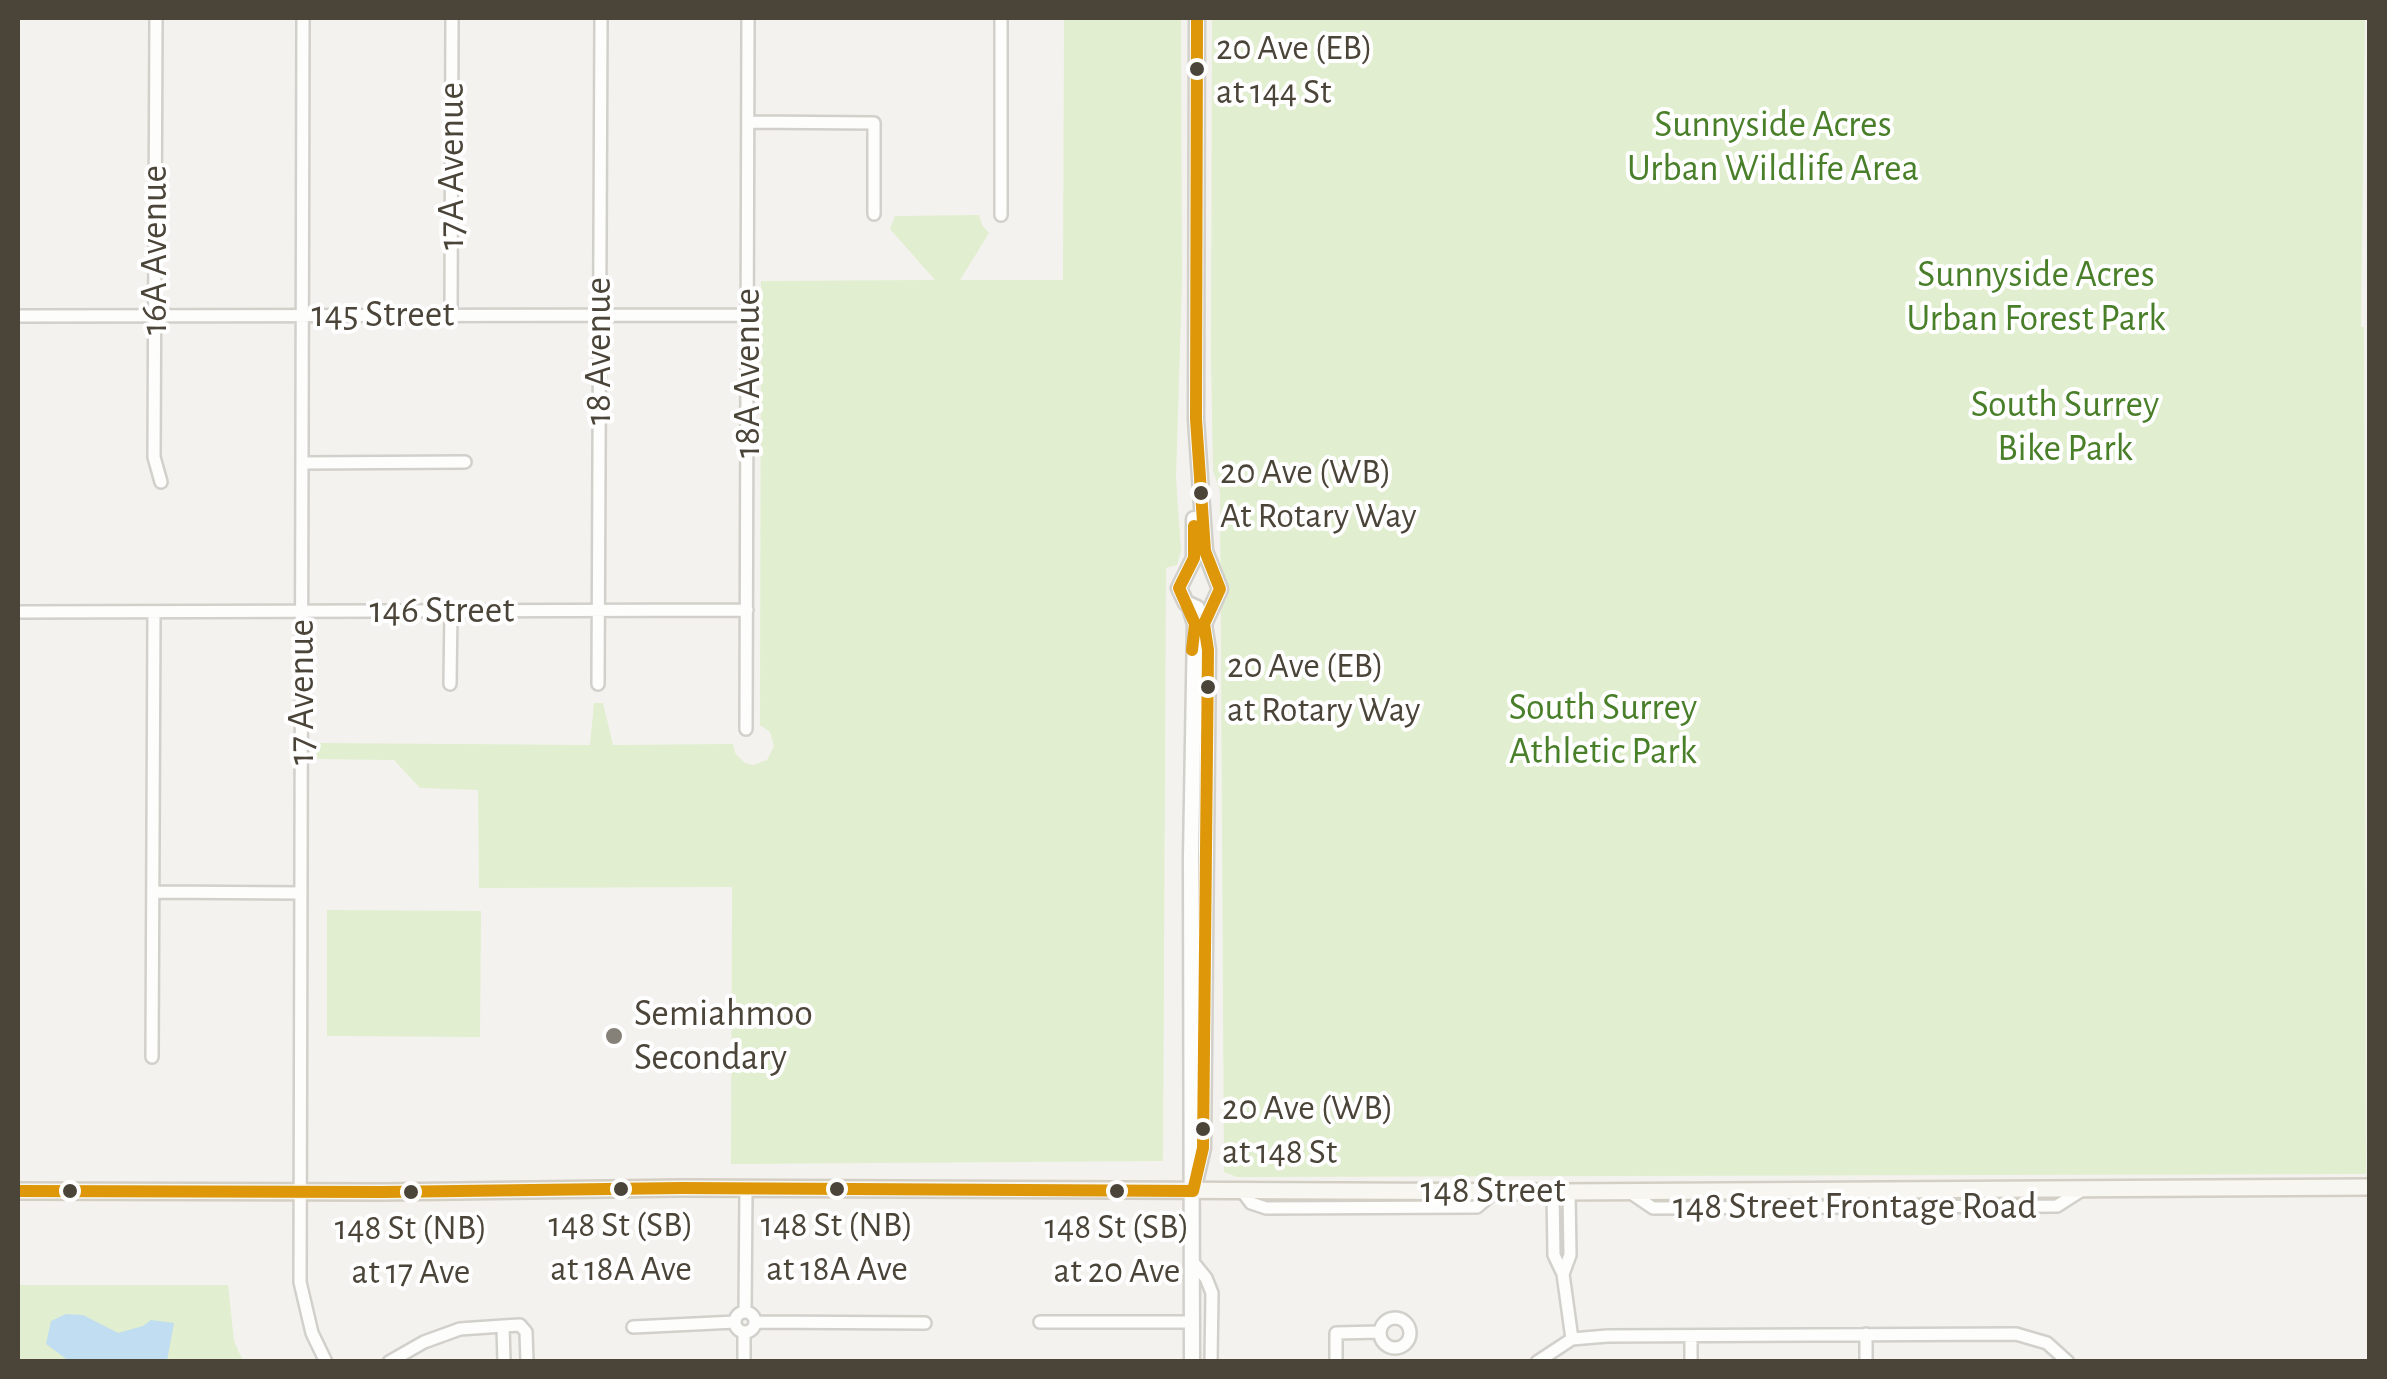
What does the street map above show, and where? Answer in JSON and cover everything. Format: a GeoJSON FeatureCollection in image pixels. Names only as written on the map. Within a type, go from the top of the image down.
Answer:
{"type":"FeatureCollection","features":[{"type":"Feature","properties":{"kind":"main road","name":"148 Street"},"geometry":{"type":"LineString","coordinates":[[18,1192],[1561,1192],[2370,1187]]}},
{"type":"Feature","properties":{"kind":"street","name":"16A Avenue"},"geometry":{"type":"LineString","coordinates":[[156,18],[154,457],[160,482]]}},
{"type":"Feature","properties":{"kind":"street","name":"17 Avenue"},"geometry":{"type":"LineString","coordinates":[[303,18],[300,1282],[312,1333],[326,1362]]}},
{"type":"Feature","properties":{"kind":"street","name":"17A Avenue"},"geometry":{"type":"LineString","coordinates":[[451,315],[452,18]]}},
{"type":"Feature","properties":{"kind":"street","name":"18 Avenue"},"geometry":{"type":"LineString","coordinates":[[598,684],[602,18]]}},
{"type":"Feature","properties":{"kind":"street","name":"18A Avenue"},"geometry":{"type":"LineString","coordinates":[[746,729],[748,18]]}},
{"type":"Feature","properties":{"kind":"street"},"geometry":{"type":"LineString","coordinates":[[1000,18],[1001,216]]}},
{"type":"Feature","properties":{"kind":"street"},"geometry":{"type":"LineString","coordinates":[[1193,1191],[1202,1148],[1208,650],[1204,624],[1220,588],[1204,551],[1196,418],[1197,18]]}},
{"type":"Feature","properties":{"kind":"street"},"geometry":{"type":"LineString","coordinates":[[748,122],[874,123],[874,214]]}},
{"type":"Feature","properties":{"kind":"street","name":"145 Street"},"geometry":{"type":"LineString","coordinates":[[18,316],[748,315]]}},
{"type":"Feature","properties":{"kind":"street"},"geometry":{"type":"LineString","coordinates":[[1192,1362],[1190,1083],[1195,624],[1179,588],[1194,552],[1192,432],[1196,418]]}},
{"type":"Feature","properties":{"kind":"street"},"geometry":{"type":"LineString","coordinates":[[302,463],[465,462]]}},
{"type":"Feature","properties":{"kind":"street"},"geometry":{"type":"LineString","coordinates":[[1188,571],[1202,567],[1215,574]]}},
{"type":"Feature","properties":{"kind":"street"},"geometry":{"type":"LineString","coordinates":[[1190,607],[1208,608],[1214,604]]}},
{"type":"Feature","properties":{"kind":"street","name":"146 Street"},"geometry":{"type":"LineString","coordinates":[[18,612],[747,610]]}},
{"type":"Feature","properties":{"kind":"street"},"geometry":{"type":"LineString","coordinates":[[152,1057],[154,612]]}},
{"type":"Feature","properties":{"kind":"street"},"geometry":{"type":"LineString","coordinates":[[450,684],[451,612]]}},
{"type":"Feature","properties":{"kind":"street"},"geometry":{"type":"LineString","coordinates":[[153,892],[301,893]]}},
{"type":"Feature","properties":{"kind":"street"},"geometry":{"type":"LineString","coordinates":[[745,1312],[746,1189]]}},
{"type":"Feature","properties":{"kind":"street"},"geometry":{"type":"LineString","coordinates":[[1561,1192],[1570,1255],[1563,1274],[1572,1340]]}},
{"type":"Feature","properties":{"kind":"street"},"geometry":{"type":"LineString","coordinates":[[1192,1262],[1206,1278],[1212,1293],[1211,1362]]}},
{"type":"Feature","properties":{"kind":"street"},"geometry":{"type":"LineString","coordinates":[[633,1326],[740,1327],[753,1329],[756,1322],[752,1314],[737,1316],[740,1327],[744,1362]]}},
{"type":"Feature","properties":{"kind":"street"},"geometry":{"type":"LineString","coordinates":[[756,1322],[926,1323]]}},
{"type":"Feature","properties":{"kind":"street"},"geometry":{"type":"LineString","coordinates":[[1040,1322],[1192,1322]]}},
{"type":"Feature","properties":{"kind":"street"},"geometry":{"type":"LineString","coordinates":[[389,1362],[424,1342],[460,1329],[520,1325],[526,1332],[527,1362]]}},
{"type":"Feature","properties":{"kind":"street"},"geometry":{"type":"LineString","coordinates":[[503,1326],[504,1362]]}},
{"type":"Feature","properties":{"kind":"street"},"geometry":{"type":"LineString","coordinates":[[1336,1362],[1336,1333],[1380,1332]]}},
{"type":"Feature","properties":{"kind":"street"},"geometry":{"type":"LineString","coordinates":[[1538,1362],[1572,1340],[1866,1334],[2016,1334],[2047,1343],[2068,1362]]}},
{"type":"Feature","properties":{"kind":"street"},"geometry":{"type":"LineString","coordinates":[[1866,1334],[1866,1362]]}},
{"type":"Feature","properties":{"kind":"street"},"geometry":{"type":"LineString","coordinates":[[1691,1336],[1691,1362]]}},
{"type":"Feature","properties":{"kind":"green space"},"geometry":{"type":"Polygon","coordinates":[[[1064,18],[1181,18],[1182,281],[1176,478],[1181,551],[1177,565],[1166,568],[1163,1161],[731,1164],[732,887],[479,888],[478,790],[420,788],[394,760],[316,759],[317,743],[590,745],[594,703],[603,703],[613,745],[733,744],[735,753],[745,763],[753,765],[767,760],[774,746],[770,732],[760,725],[761,281],[935,280],[890,229],[895,216],[979,215],[989,233],[960,280],[1063,280],[1064,18]]]}},
{"type":"Feature","properties":{"kind":"green space","name":"South Surrey Athletic Park"},"geometry":{"type":"Polygon","coordinates":[[[1212,18],[2365,18],[2361,327],[2366,1174],[1237,1177],[1224,1172],[1220,491],[1213,471],[1211,359],[1212,18]]]}},
{"type":"Feature","properties":{"kind":"green space"},"geometry":{"type":"Polygon","coordinates":[[[327,910],[481,911],[480,1037],[327,1036],[327,910]]]}},
{"type":"Feature","properties":{"kind":"green space"},"geometry":{"type":"Polygon","coordinates":[[[18,1285],[228,1285],[234,1341],[243,1361],[18,1361],[18,1285]]]}},
{"type":"Feature","properties":{"kind":"water"},"geometry":{"type":"Polygon","coordinates":[[[66,1314],[83,1315],[118,1333],[151,1320],[174,1323],[167,1361],[69,1361],[46,1344],[51,1321],[66,1314]]]}},
{"type":"Feature","properties":{"kind":"transit line"},"geometry":{"type":"LineString","coordinates":[[1193,1191],[1203,1148],[1208,650],[1204,624],[1220,589],[1205,551],[1196,419],[1197,18]]}},
{"type":"Feature","properties":{"kind":"transit line"},"geometry":{"type":"LineString","coordinates":[[1192,650],[1195,624],[1179,588],[1194,558],[1194,526]]}},
{"type":"Feature","properties":{"kind":"transit line"},"geometry":{"type":"LineString","coordinates":[[18,1191],[1193,1191]]}},
{"type":"Feature","properties":{"kind":"place","name":"20 Ave (EB) at 144 St"},"geometry":{"type":"Point","coordinates":[1197,69]}},
{"type":"Feature","properties":{"kind":"place","name":"20 Ave (WB) At Rotary Way"},"geometry":{"type":"Point","coordinates":[1201,493]}},
{"type":"Feature","properties":{"kind":"place","name":"20 Ave (EB) at Rotary Way"},"geometry":{"type":"Point","coordinates":[1208,687]}},
{"type":"Feature","properties":{"kind":"place","name":"Semiahmoo Secondary"},"geometry":{"type":"Point","coordinates":[614,1036]}},
{"type":"Feature","properties":{"kind":"place","name":"20 Ave (WB) at 148 St"},"geometry":{"type":"Point","coordinates":[1203,1129]}},
{"type":"Feature","properties":{"kind":"place","name":"148 St (SB) at 18A Ave"},"geometry":{"type":"Point","coordinates":[621,1189]}},
{"type":"Feature","properties":{"kind":"place","name":"148 St (NB) at 18A Ave"},"geometry":{"type":"Point","coordinates":[837,1189]}},
{"type":"Feature","properties":{"kind":"place","name":"148 St (SB) at 20 Ave"},"geometry":{"type":"Point","coordinates":[1117,1191]}},
{"type":"Feature","properties":{"kind":"place","name":"148 St (NB) at 17 Ave"},"geometry":{"type":"Point","coordinates":[411,1192]}},
{"type":"Feature","properties":{"kind":"park label","name":"Sunnyside Acres Urban Wildlife Area"},"geometry":{"type":"Point","coordinates":[1773,147]}},
{"type":"Feature","properties":{"kind":"park label","name":"Sunnyside Acres Urban Forest Park"},"geometry":{"type":"Point","coordinates":[2036,297]}},
{"type":"Feature","properties":{"kind":"park label","name":"South Surrey Bike Park"},"geometry":{"type":"Point","coordinates":[2065,427]}}]}
